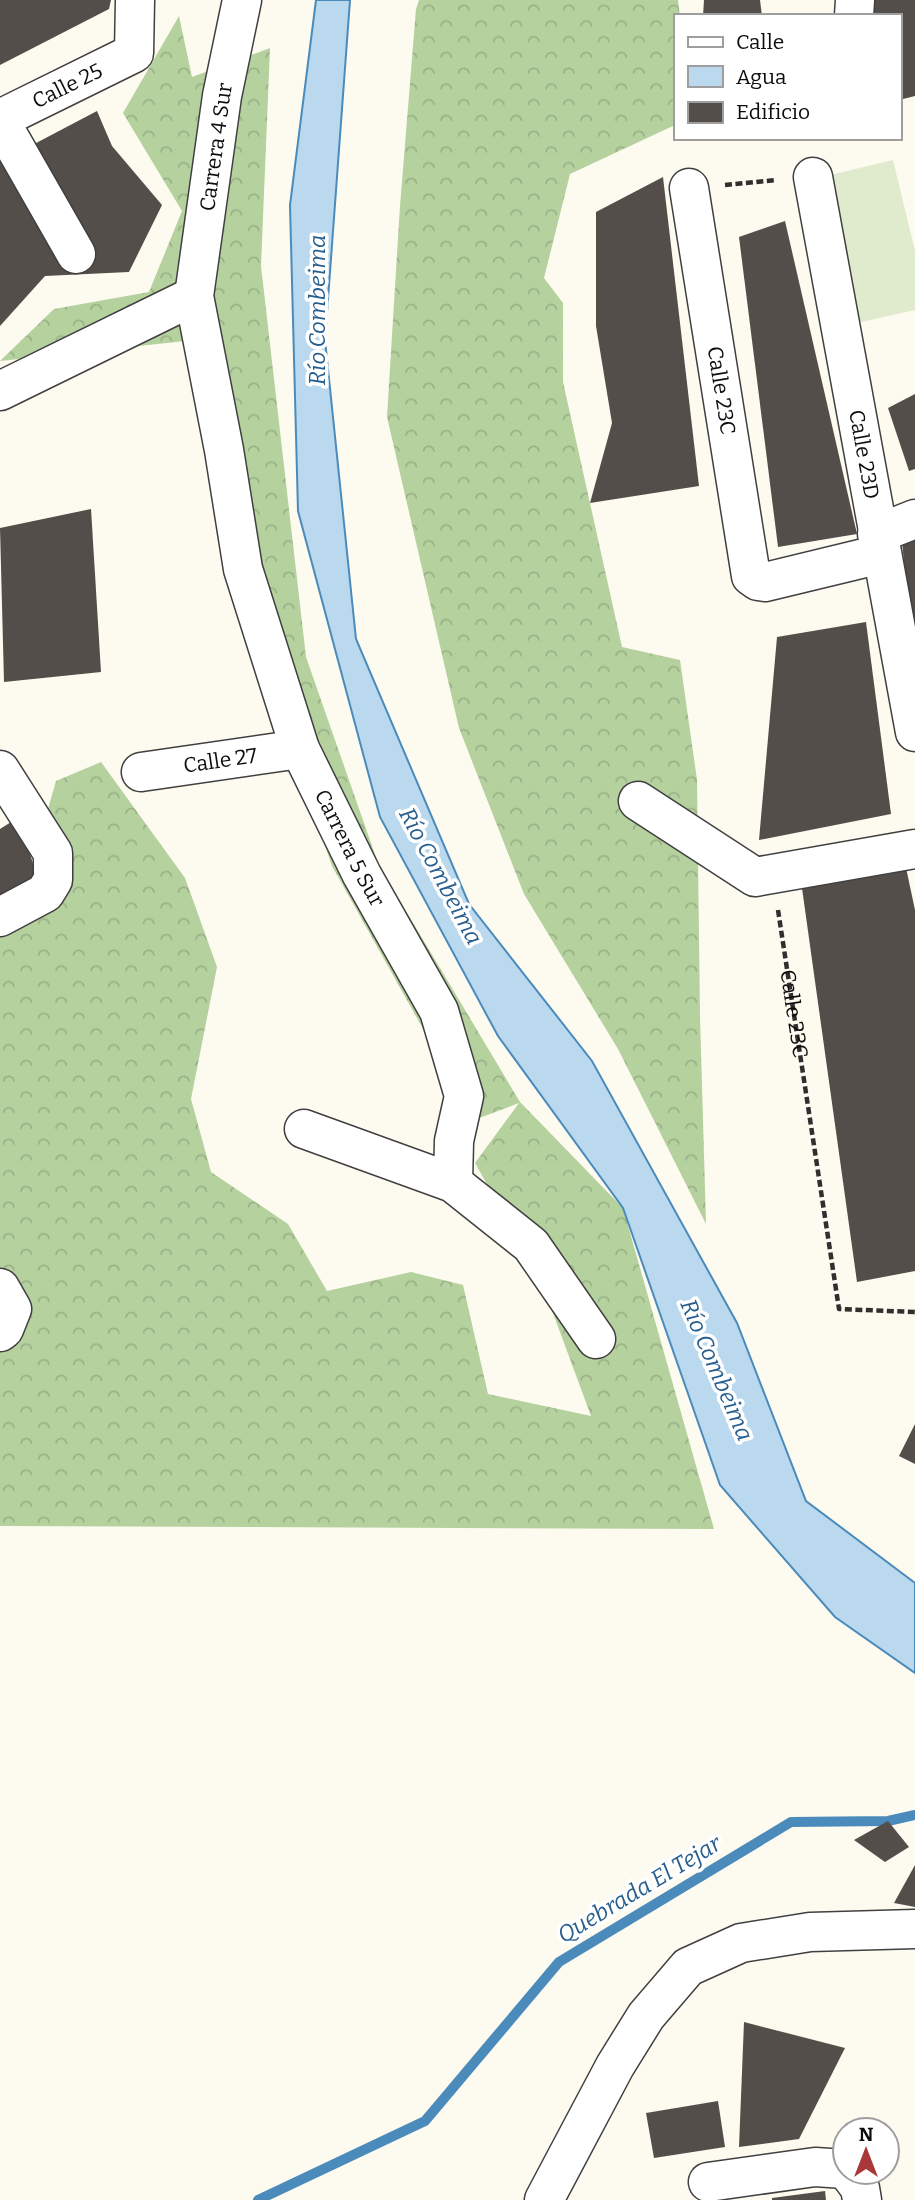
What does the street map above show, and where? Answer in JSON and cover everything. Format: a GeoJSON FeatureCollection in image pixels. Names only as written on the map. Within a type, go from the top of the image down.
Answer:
{"type":"FeatureCollection","features":[{"type":"Feature","properties":{"kind":"street","name":"Calle 25"},"geometry":{"type":"LineString","coordinates":[[0,120],[134,53],[135,0]]}},
{"type":"Feature","properties":{"kind":"street","name":"Carrera 4 Sur"},"geometry":{"type":"LineString","coordinates":[[194,296],[222,96],[242,0]]}},
{"type":"Feature","properties":{"kind":"street"},"geometry":{"type":"LineString","coordinates":[[0,120],[76,254]]}},
{"type":"Feature","properties":{"kind":"street","name":"Calle 23D"},"geometry":{"type":"LineString","coordinates":[[813,177],[915,732]]}},
{"type":"Feature","properties":{"kind":"street","name":"Calle 23C"},"geometry":{"type":"LineString","coordinates":[[690,188],[751,576],[765,582],[879,544]]}},
{"type":"Feature","properties":{"kind":"street"},"geometry":{"type":"LineString","coordinates":[[0,391],[194,296]]}},
{"type":"Feature","properties":{"kind":"street","name":"Carrera 5 Sur"},"geometry":{"type":"LineString","coordinates":[[194,296],[224,450],[243,569],[300,749],[362,875],[439,1010],[464,1096],[454,1141],[453,1183]]}},
{"type":"Feature","properties":{"kind":"street"},"geometry":{"type":"LineString","coordinates":[[879,544],[915,519]]}},
{"type":"Feature","properties":{"kind":"street","name":"Calle 27"},"geometry":{"type":"LineString","coordinates":[[141,772],[300,749]]}},
{"type":"Feature","properties":{"kind":"street"},"geometry":{"type":"LineString","coordinates":[[0,770],[53,853],[53,880],[45,893],[0,917]]}},
{"type":"Feature","properties":{"kind":"street"},"geometry":{"type":"LineString","coordinates":[[638,801],[755,877],[915,849]]}},
{"type":"Feature","properties":{"kind":"street"},"geometry":{"type":"LineString","coordinates":[[304,1129],[453,1183],[531,1245],[596,1339]]}},
{"type":"Feature","properties":{"kind":"street"},"geometry":{"type":"LineString","coordinates":[[544,2200],[615,2066],[646,2016],[688,1967],[741,1943],[810,1931],[915,1929]]}},
{"type":"Feature","properties":{"kind":"street"},"geometry":{"type":"LineString","coordinates":[[708,2182],[815,2167],[831,2169]]}},
{"type":"Feature","properties":{"kind":"path"},"geometry":{"type":"LineString","coordinates":[[690,188],[813,177]]}},
{"type":"Feature","properties":{"kind":"path","name":"Calle 23C"},"geometry":{"type":"LineString","coordinates":[[772,874],[839,1309],[915,1312]]}},
{"type":"Feature","properties":{"kind":"green space"},"geometry":{"type":"Polygon","coordinates":[[[419,0],[678,0],[680,14],[674,14],[674,125],[570,174],[544,278],[563,303],[563,382],[622,647],[680,660],[697,780],[706,1224],[618,1049],[524,894],[459,728],[387,417],[416,9],[419,0]]]}},
{"type":"Feature","properties":{"kind":"green space"},"geometry":{"type":"Polygon","coordinates":[[[179,16],[192,77],[270,48],[261,266],[306,657],[379,866],[520,1102],[623,1208],[714,1529],[0,1526],[0,920],[26,886],[56,781],[101,762],[185,878],[217,967],[191,1099],[211,1172],[288,1224],[327,1291],[411,1272],[463,1285],[488,1394],[591,1416],[540,1278],[475,1163],[519,1103],[474,1120],[332,866],[254,638],[185,341],[0,361],[54,309],[149,292],[182,211],[123,113],[179,16]]]}},
{"type":"Feature","properties":{"kind":"green space"},"geometry":{"type":"Polygon","coordinates":[[[893,160],[915,251],[915,310],[857,323],[822,177],[893,160]]]}},
{"type":"Feature","properties":{"kind":"water","name":"Río Combeima"},"geometry":{"type":"Polygon","coordinates":[[[316,0],[350,0],[325,340],[356,639],[469,904],[592,1061],[737,1323],[806,1501],[915,1583],[915,1673],[835,1617],[720,1485],[623,1208],[498,1036],[380,817],[298,511],[290,205],[316,0]]]}},
{"type":"Feature","properties":{"kind":"building"},"geometry":{"type":"Polygon","coordinates":[[[0,0],[111,0],[109,9],[0,65],[0,0]]]}},
{"type":"Feature","properties":{"kind":"building"},"geometry":{"type":"Polygon","coordinates":[[[704,0],[760,0],[762,14],[703,14],[704,0]]]}},
{"type":"Feature","properties":{"kind":"building"},"geometry":{"type":"Polygon","coordinates":[[[869,0],[915,0],[915,96],[901,100],[901,14],[869,14],[869,0]]]}},
{"type":"Feature","properties":{"kind":"building"},"geometry":{"type":"Polygon","coordinates":[[[97,111],[112,146],[162,205],[129,272],[45,276],[0,326],[0,162],[97,111]]]}},
{"type":"Feature","properties":{"kind":"building"},"geometry":{"type":"Polygon","coordinates":[[[663,177],[699,486],[590,503],[612,423],[596,326],[596,212],[663,177]]]}},
{"type":"Feature","properties":{"kind":"building"},"geometry":{"type":"Polygon","coordinates":[[[785,221],[857,534],[778,547],[739,237],[785,221]]]}},
{"type":"Feature","properties":{"kind":"building"},"geometry":{"type":"Polygon","coordinates":[[[915,394],[915,469],[909,471],[888,408],[915,394]]]}},
{"type":"Feature","properties":{"kind":"building"},"geometry":{"type":"Polygon","coordinates":[[[91,509],[101,672],[4,682],[0,528],[91,509]]]}},
{"type":"Feature","properties":{"kind":"building"},"geometry":{"type":"Polygon","coordinates":[[[915,527],[915,652],[913,652],[901,532],[915,527]]]}},
{"type":"Feature","properties":{"kind":"building"},"geometry":{"type":"Polygon","coordinates":[[[866,622],[891,814],[759,840],[777,637],[866,622]]]}},
{"type":"Feature","properties":{"kind":"building"},"geometry":{"type":"Polygon","coordinates":[[[19,817],[37,877],[0,899],[0,829],[19,817]]]}},
{"type":"Feature","properties":{"kind":"building"},"geometry":{"type":"Polygon","coordinates":[[[905,863],[915,910],[915,1271],[857,1282],[801,881],[905,863]]]}},
{"type":"Feature","properties":{"kind":"building"},"geometry":{"type":"Polygon","coordinates":[[[915,1424],[915,1464],[899,1456],[915,1424]]]}},
{"type":"Feature","properties":{"kind":"building"},"geometry":{"type":"Polygon","coordinates":[[[888,1821],[909,1847],[885,1862],[854,1840],[888,1821]]]}},
{"type":"Feature","properties":{"kind":"building"},"geometry":{"type":"Polygon","coordinates":[[[915,1865],[915,1907],[894,1903],[915,1865]]]}},
{"type":"Feature","properties":{"kind":"building"},"geometry":{"type":"Polygon","coordinates":[[[744,2022],[845,2048],[799,2139],[739,2147],[744,2022]]]}},
{"type":"Feature","properties":{"kind":"building"},"geometry":{"type":"Polygon","coordinates":[[[718,2101],[725,2147],[654,2158],[646,2113],[718,2101]]]}},
{"type":"Feature","properties":{"kind":"building"},"geometry":{"type":"Polygon","coordinates":[[[825,2191],[826,2200],[772,2200],[772,2198],[825,2191]]]}},
{"type":"Feature","properties":{"kind":"waterway","name":"Quebrada El Tejar"},"geometry":{"type":"LineString","coordinates":[[258,2200],[425,2121],[559,1962],[791,1822],[888,1821],[915,1815]]}}]}
